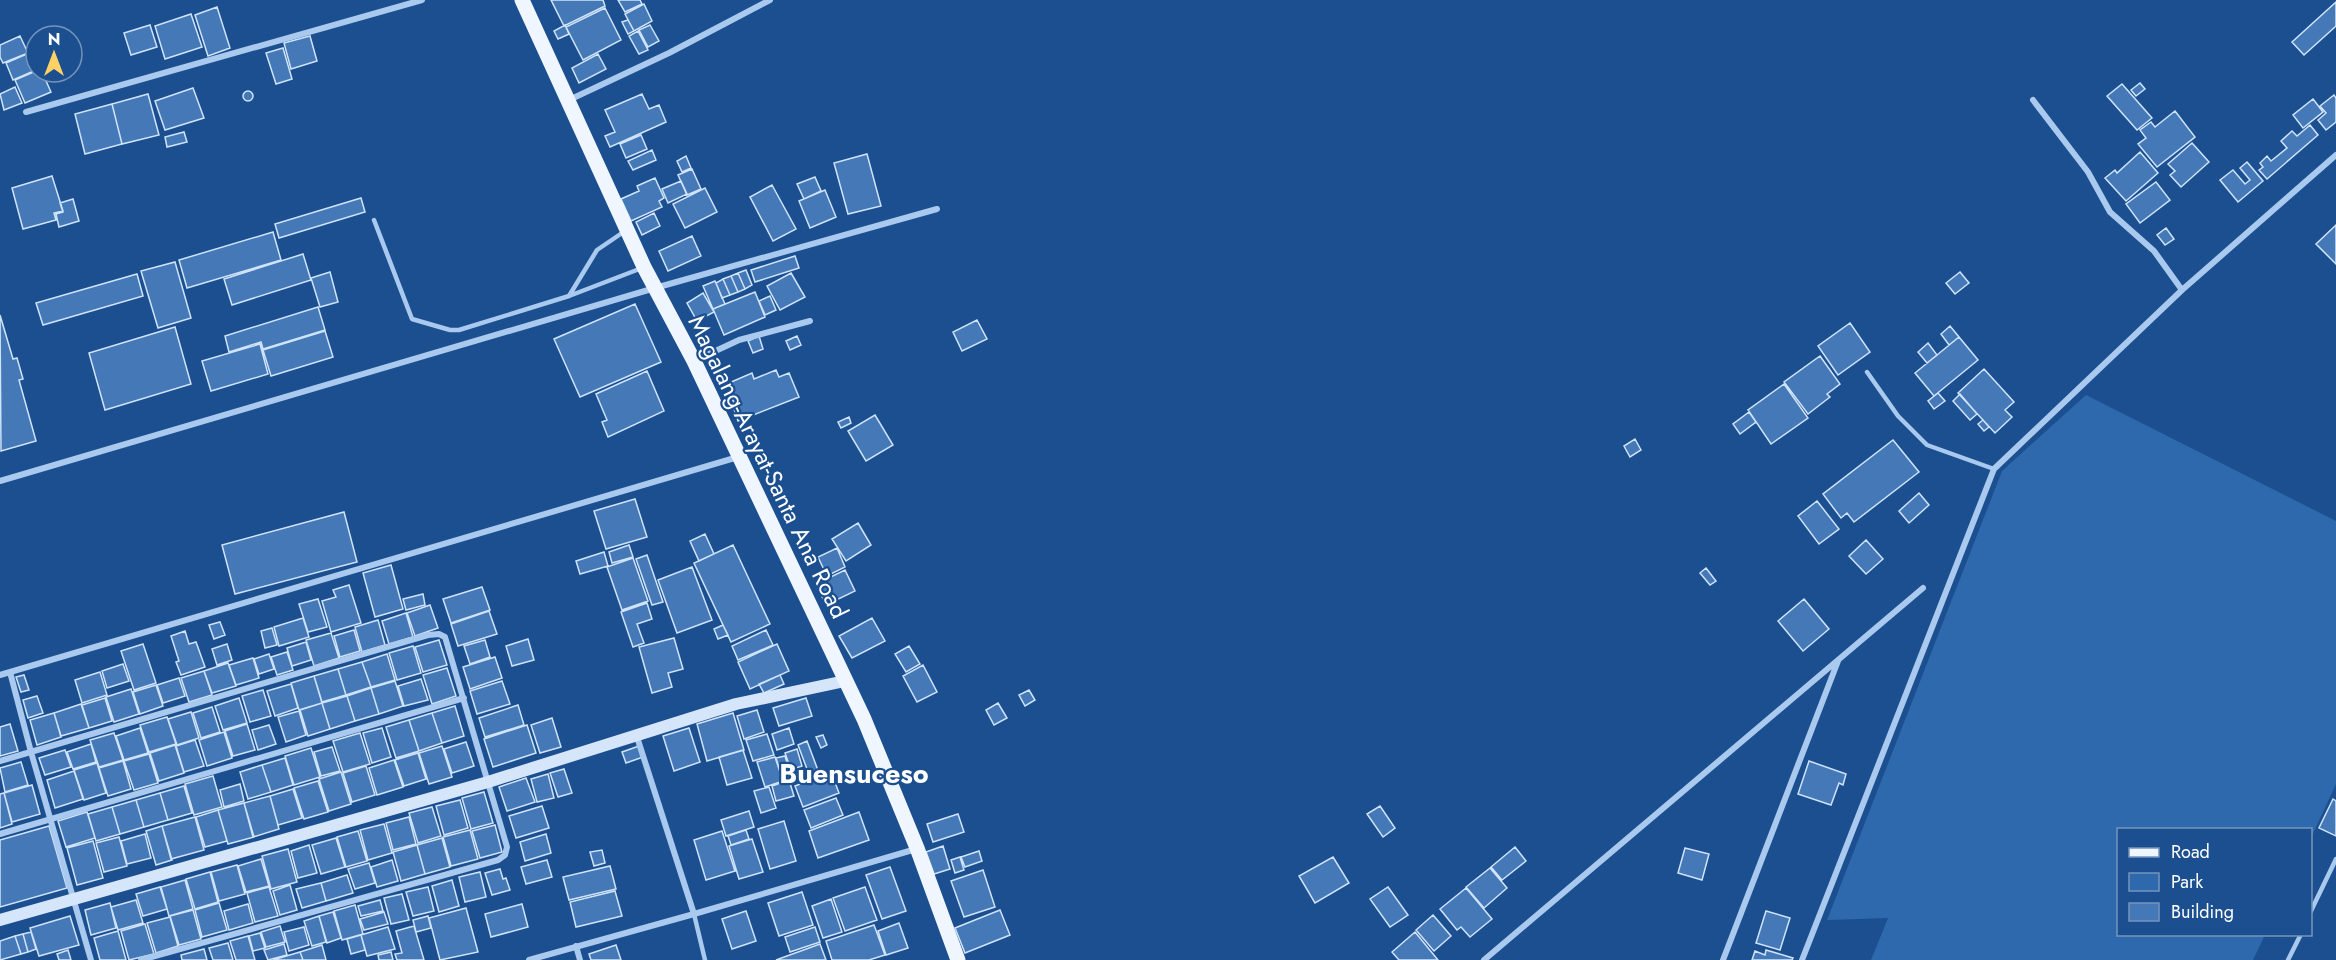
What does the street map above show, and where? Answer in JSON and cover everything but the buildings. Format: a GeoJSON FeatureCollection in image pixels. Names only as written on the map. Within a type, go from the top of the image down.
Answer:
{"type":"FeatureCollection","features":[{"type":"Feature","properties":{"kind":"main road","name":"Magalang-Arayat-Santa Ana Road"},"geometry":{"type":"LineString","coordinates":[[522,0],[645,267],[694,361],[864,719],[958,960]]}},
{"type":"Feature","properties":{"kind":"street"},"geometry":{"type":"LineString","coordinates":[[26,112],[422,0]]}},
{"type":"Feature","properties":{"kind":"street"},"geometry":{"type":"LineString","coordinates":[[569,100],[669,53],[770,0]]}},
{"type":"Feature","properties":{"kind":"street"},"geometry":{"type":"LineString","coordinates":[[2033,100],[2088,172],[2109,212],[2154,251],[2182,290]]}},
{"type":"Feature","properties":{"kind":"street"},"geometry":{"type":"LineString","coordinates":[[1802,960],[1994,469],[2182,290],[2336,155]]}},
{"type":"Feature","properties":{"kind":"street"},"geometry":{"type":"LineString","coordinates":[[0,481],[656,288],[937,209]]}},
{"type":"Feature","properties":{"kind":"street"},"geometry":{"type":"LineString","coordinates":[[694,361],[739,340],[810,321]]}},
{"type":"Feature","properties":{"kind":"street"},"geometry":{"type":"LineString","coordinates":[[0,675],[738,457]]}},
{"type":"Feature","properties":{"kind":"street"},"geometry":{"type":"LineString","coordinates":[[1484,960],[1923,588]]}},
{"type":"Feature","properties":{"kind":"street"},"geometry":{"type":"LineString","coordinates":[[0,761],[428,635],[439,634],[445,637],[507,847],[505,855],[498,860],[141,960]]}},
{"type":"Feature","properties":{"kind":"street"},"geometry":{"type":"LineString","coordinates":[[1723,960],[1839,659]]}},
{"type":"Feature","properties":{"kind":"street"},"geometry":{"type":"LineString","coordinates":[[10,672],[30,752],[91,960]]}},
{"type":"Feature","properties":{"kind":"street"},"geometry":{"type":"LineString","coordinates":[[0,920],[488,782],[736,704],[845,681]]}},
{"type":"Feature","properties":{"kind":"street"},"geometry":{"type":"LineString","coordinates":[[0,834],[464,698]]}},
{"type":"Feature","properties":{"kind":"street"},"geometry":{"type":"LineString","coordinates":[[637,737],[694,914]]}},
{"type":"Feature","properties":{"kind":"street"},"geometry":{"type":"LineString","coordinates":[[529,960],[916,848]]}},
{"type":"Feature","properties":{"kind":"street"},"geometry":{"type":"LineString","coordinates":[[576,946],[580,960]]}},
{"type":"Feature","properties":{"kind":"lane"},"geometry":{"type":"LineString","coordinates":[[374,220],[412,319],[450,330],[459,330],[569,296],[645,267]]}},
{"type":"Feature","properties":{"kind":"lane"},"geometry":{"type":"LineString","coordinates":[[569,296],[597,250],[628,229]]}},
{"type":"Feature","properties":{"kind":"lane"},"geometry":{"type":"LineString","coordinates":[[1866,372],[1898,416],[1927,445],[1994,469]]}},
{"type":"Feature","properties":{"kind":"lane"},"geometry":{"type":"LineString","coordinates":[[2312,909],[2336,859]]}},
{"type":"Feature","properties":{"kind":"lane"},"geometry":{"type":"LineString","coordinates":[[694,914],[705,960]]}},
{"type":"Feature","properties":{"kind":"lane"},"geometry":{"type":"LineString","coordinates":[[2289,960],[2300,936]]}},
{"type":"Feature","properties":{"kind":"green space"},"geometry":{"type":"Polygon","coordinates":[[[2086,395],[2336,521],[2336,784],[2312,836],[2312,828],[2117,828],[2117,936],[2265,936],[2253,960],[1871,960],[1888,918],[1827,920],[2002,471],[2086,395]]]}},
{"type":"Feature","properties":{"kind":"district","name":"Buensuceso"},"geometry":{"type":"Point","coordinates":[854,774]}}]}
